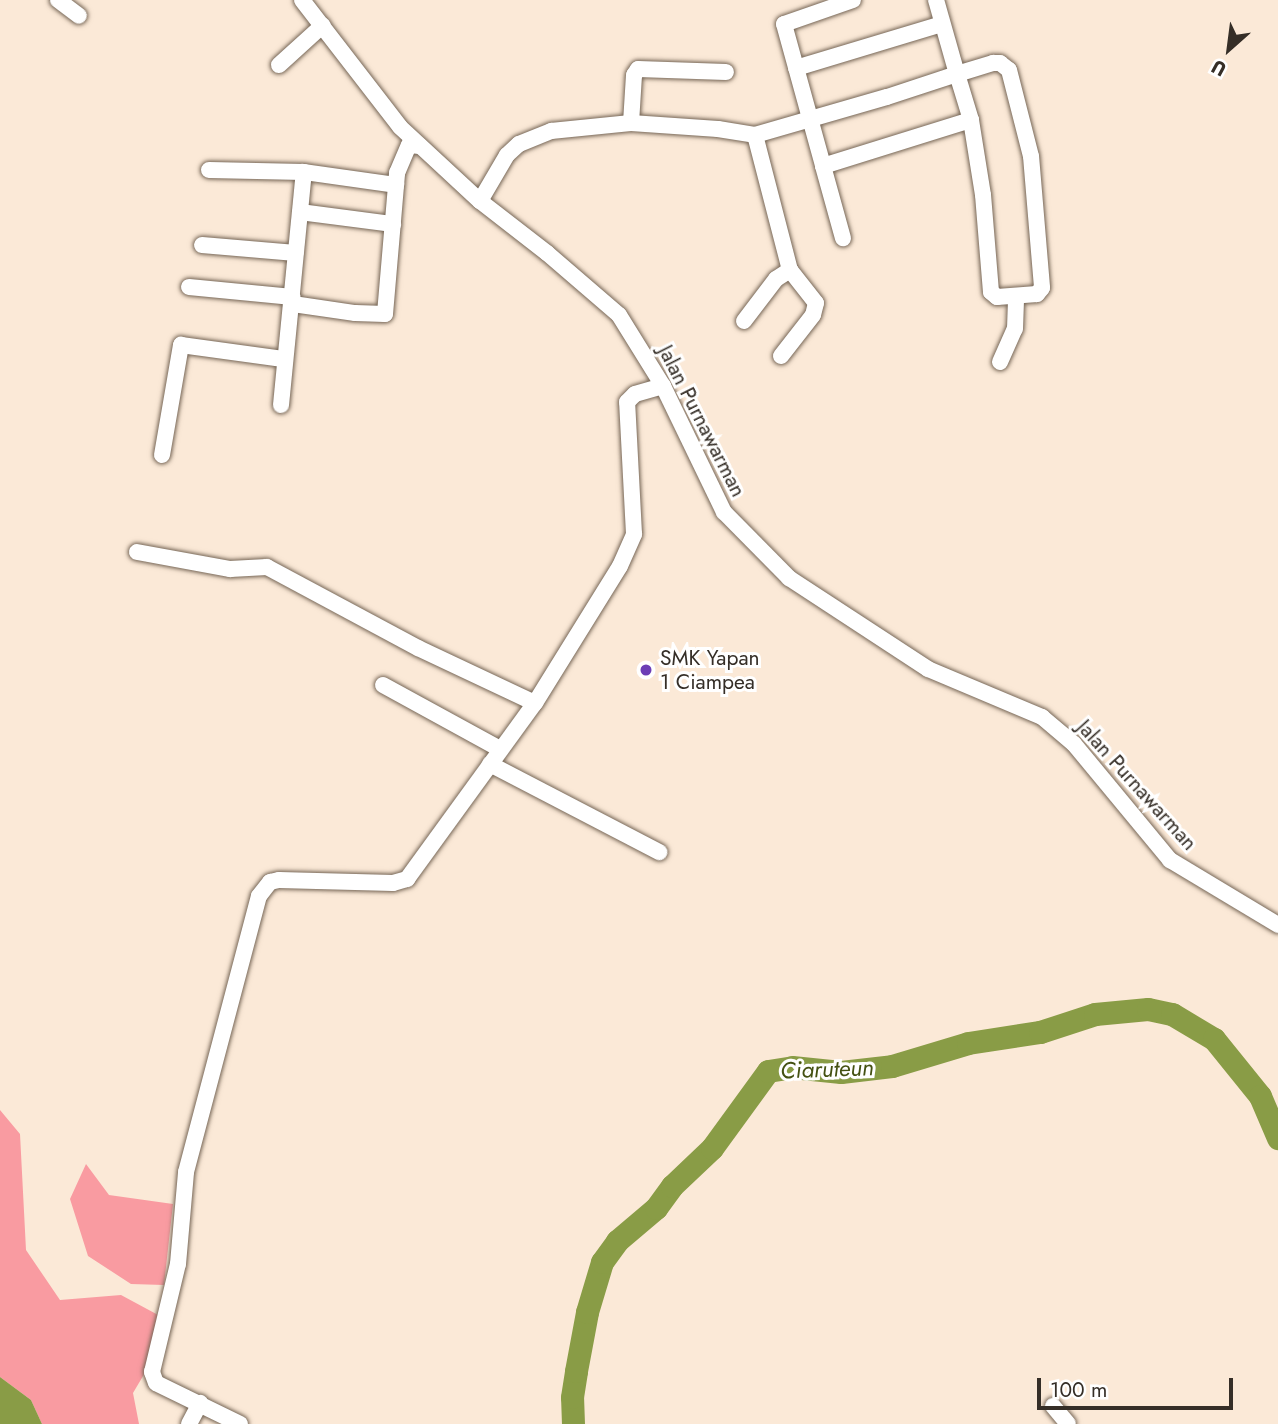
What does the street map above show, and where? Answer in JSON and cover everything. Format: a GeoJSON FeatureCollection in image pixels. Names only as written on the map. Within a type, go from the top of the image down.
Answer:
{"type":"FeatureCollection","features":[{"type":"Feature","properties":{"kind":"street"},"geometry":{"type":"LineString","coordinates":[[58,0],[79,16]]}},
{"type":"Feature","properties":{"kind":"street","name":"Jalan Purnawarman"},"geometry":{"type":"LineString","coordinates":[[302,0],[380,104],[420,146],[480,201],[547,253],[619,315],[663,387],[724,512],[789,578],[928,669],[1042,717],[1074,744],[1170,860],[1278,925]]}},
{"type":"Feature","properties":{"kind":"street"},"geometry":{"type":"LineString","coordinates":[[843,238],[785,24],[852,0]]}},
{"type":"Feature","properties":{"kind":"street"},"geometry":{"type":"LineString","coordinates":[[480,201],[507,155],[534,136],[572,128],[631,123],[718,129],[755,135],[809,119],[957,74],[993,63],[1006,66],[1025,127],[1035,187],[1042,288],[1037,295],[997,297],[991,292],[984,195],[971,120],[957,74],[942,24],[936,0]]}},
{"type":"Feature","properties":{"kind":"street"},"geometry":{"type":"LineString","coordinates":[[796,68],[942,24]]}},
{"type":"Feature","properties":{"kind":"street"},"geometry":{"type":"LineString","coordinates":[[279,65],[323,25]]}},
{"type":"Feature","properties":{"kind":"street"},"geometry":{"type":"LineString","coordinates":[[631,123],[634,75],[638,69],[726,72]]}},
{"type":"Feature","properties":{"kind":"street"},"geometry":{"type":"LineString","coordinates":[[823,166],[971,120]]}},
{"type":"Feature","properties":{"kind":"street"},"geometry":{"type":"LineString","coordinates":[[755,135],[790,270],[816,303],[813,316],[781,356]]}},
{"type":"Feature","properties":{"kind":"street"},"geometry":{"type":"LineString","coordinates":[[189,287],[293,301],[355,313],[385,314],[396,185],[403,153],[409,145],[420,146]]}},
{"type":"Feature","properties":{"kind":"street"},"geometry":{"type":"LineString","coordinates":[[209,170],[304,172],[396,185]]}},
{"type":"Feature","properties":{"kind":"street"},"geometry":{"type":"LineString","coordinates":[[281,405],[283,359],[293,301],[304,172]]}},
{"type":"Feature","properties":{"kind":"street"},"geometry":{"type":"LineString","coordinates":[[300,212],[393,225]]}},
{"type":"Feature","properties":{"kind":"street"},"geometry":{"type":"LineString","coordinates":[[202,245],[296,253]]}},
{"type":"Feature","properties":{"kind":"street"},"geometry":{"type":"LineString","coordinates":[[744,321],[776,279],[790,270]]}},
{"type":"Feature","properties":{"kind":"street"},"geometry":{"type":"LineString","coordinates":[[1000,362],[1015,329],[1016,297]]}},
{"type":"Feature","properties":{"kind":"street"},"geometry":{"type":"LineString","coordinates":[[162,455],[181,345],[283,359]]}},
{"type":"Feature","properties":{"kind":"street"},"geometry":{"type":"LineString","coordinates":[[240,1424],[156,1383],[152,1372],[178,1264],[186,1172],[260,896],[270,882],[279,880],[393,883],[407,879],[535,703],[629,547],[634,534],[627,402],[635,394],[663,387]]}},
{"type":"Feature","properties":{"kind":"street"},"geometry":{"type":"LineString","coordinates":[[137,552],[230,569],[267,567],[418,648],[535,703]]}},
{"type":"Feature","properties":{"kind":"street"},"geometry":{"type":"LineString","coordinates":[[383,685],[500,749]]}},
{"type":"Feature","properties":{"kind":"street"},"geometry":{"type":"LineString","coordinates":[[490,764],[659,852]]}},
{"type":"Feature","properties":{"kind":"street"},"geometry":{"type":"LineString","coordinates":[[189,1424],[200,1403]]}},
{"type":"Feature","properties":{"kind":"street"},"geometry":{"type":"LineString","coordinates":[[1053,1406],[1068,1424]]}},
{"type":"Feature","properties":{"kind":"shaded area"},"geometry":{"type":"Polygon","coordinates":[[[0,1110],[20,1134],[26,1250],[60,1300],[121,1295],[160,1316],[159,1349],[133,1393],[139,1424],[42,1424],[31,1400],[0,1377],[0,1110]]]}},
{"type":"Feature","properties":{"kind":"shaded area"},"geometry":{"type":"Polygon","coordinates":[[[86,1164],[109,1195],[173,1204],[164,1285],[131,1284],[88,1256],[70,1199],[86,1164]]]}},
{"type":"Feature","properties":{"kind":"shaded area"},"geometry":{"type":"Polygon","coordinates":[[[0,1377],[31,1400],[42,1424],[0,1424],[0,1377]]]}},
{"type":"Feature","properties":{"kind":"waterway","name":"Ciaruteun"},"geometry":{"type":"LineString","coordinates":[[573,1424],[572,1397],[576,1371],[587,1312],[602,1262],[617,1241],[656,1208],[672,1186],[712,1148],[768,1071],[792,1067],[841,1072],[892,1066],[968,1043],[1040,1032],[1095,1014],[1148,1009],[1172,1014],[1214,1039],[1260,1096],[1278,1138]]}},
{"type":"Feature","properties":{"kind":"place","name":"SMK Yapan 1 Ciampea"},"geometry":{"type":"Point","coordinates":[646,670]}}]}
